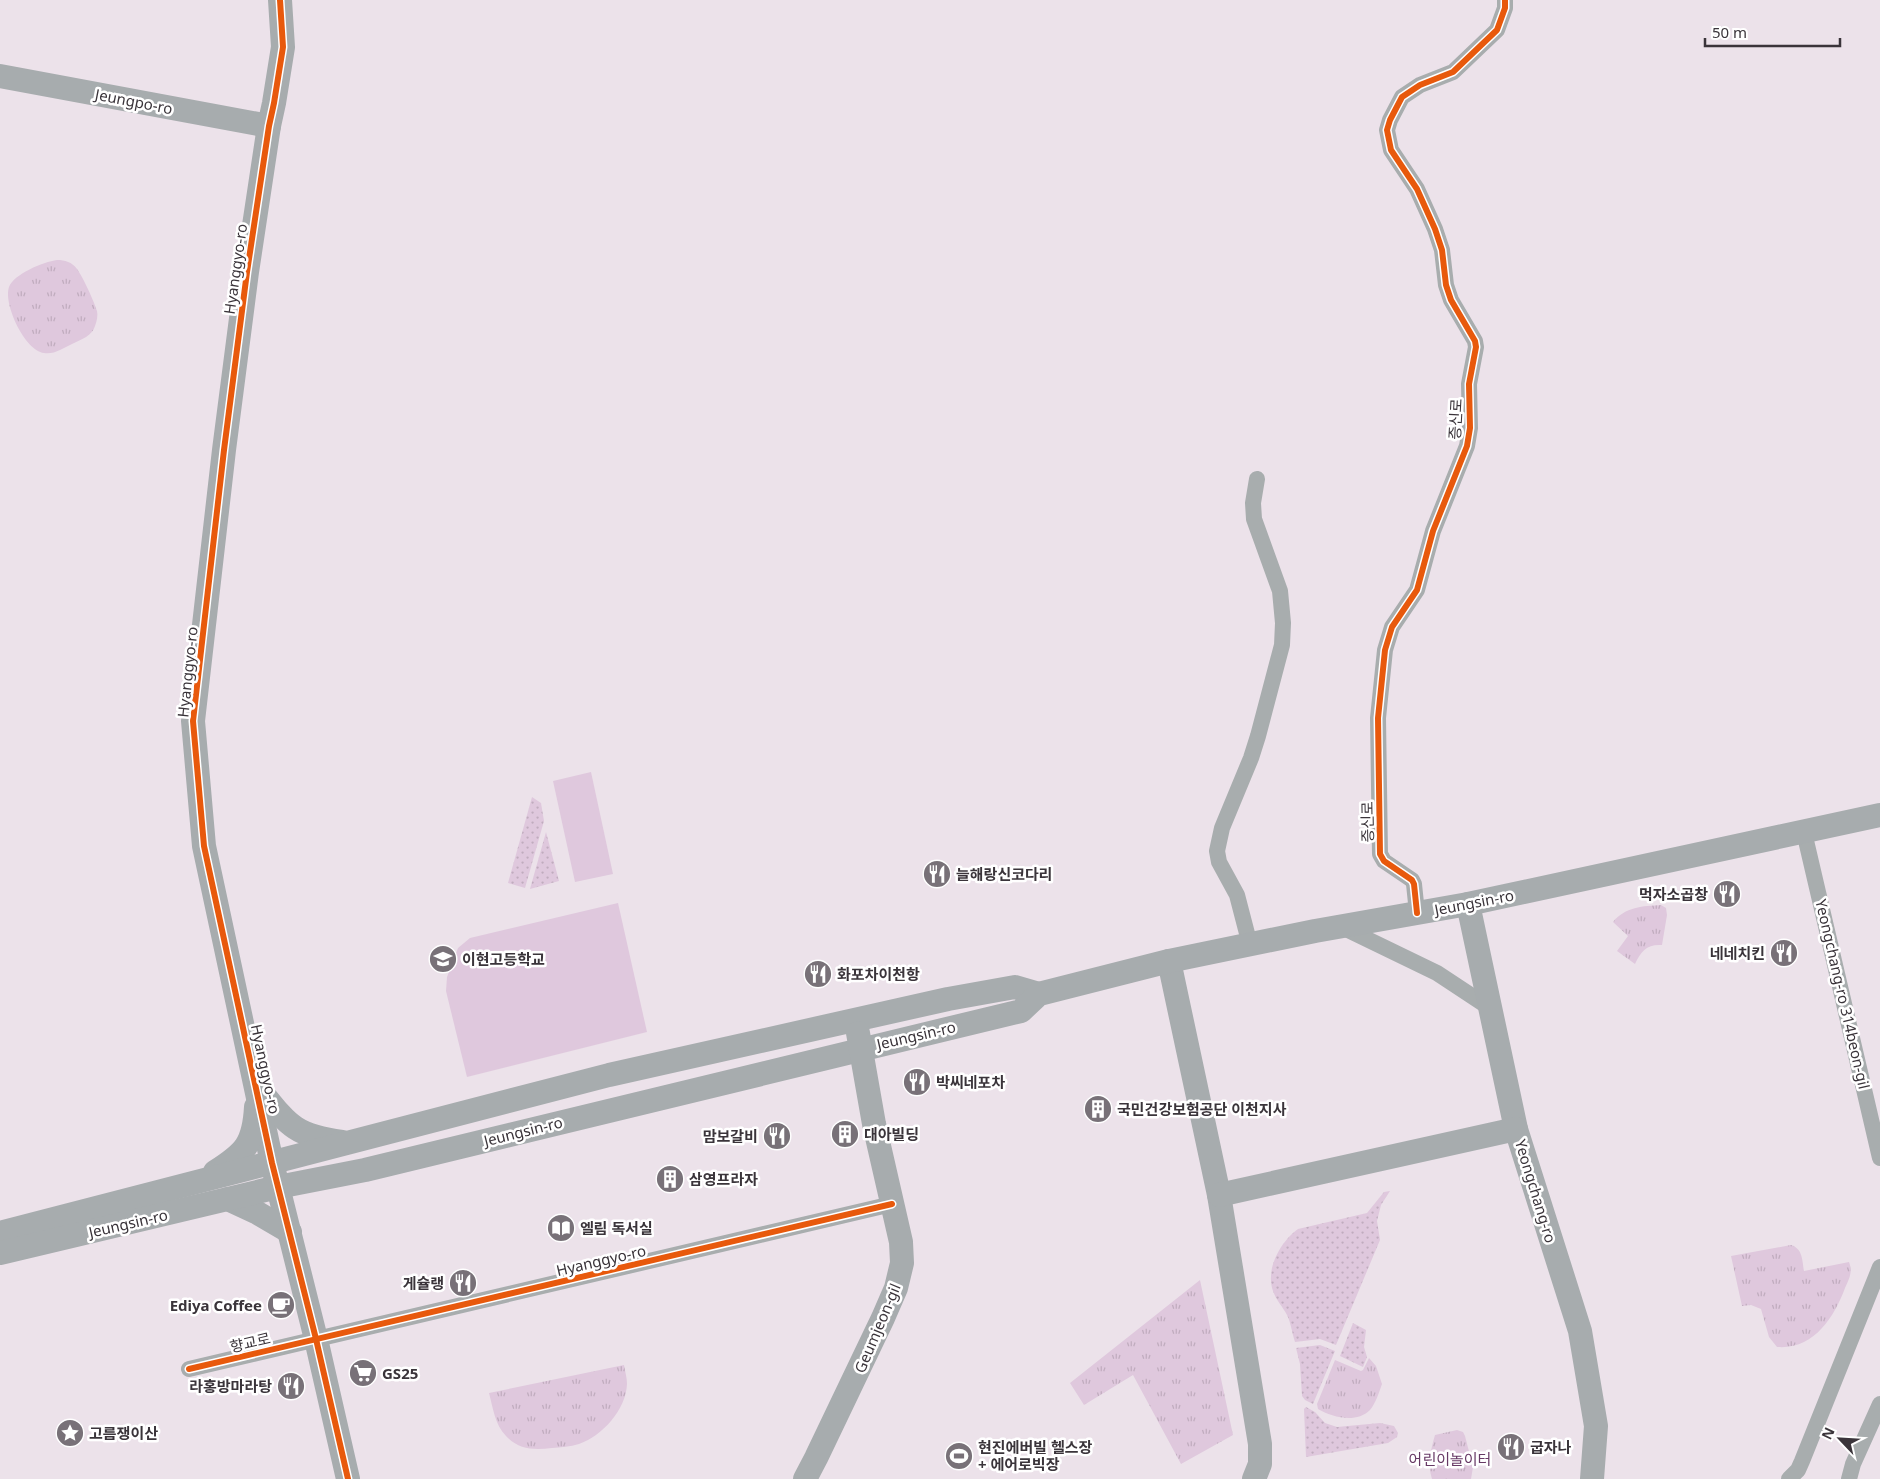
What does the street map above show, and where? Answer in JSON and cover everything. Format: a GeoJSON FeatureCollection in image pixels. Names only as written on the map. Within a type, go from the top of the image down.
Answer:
{"type":"FeatureCollection","features":[{"type":"Feature","properties":{"kind":"main road","name":"Hyanggyo-ro"},"geometry":{"type":"LineString","coordinates":[[280,0],[283,47],[269,126],[246,282],[225,440],[193,721],[204,846],[272,1163],[316,1339],[348,1479]]}},
{"type":"Feature","properties":{"kind":"main road","name":"Jeungpo-ro"},"geometry":{"type":"LineString","coordinates":[[0,76],[269,126]]}},
{"type":"Feature","properties":{"kind":"main road","name":"Jeungsin-ro"},"geometry":{"type":"LineString","coordinates":[[0,1253],[278,1187],[365,1170],[861,1048],[1021,1011],[1039,994],[1169,961],[1342,926],[1468,904],[1880,815]]}},
{"type":"Feature","properties":{"kind":"main road","name":"Yeongchang-ro"},"geometry":{"type":"LineString","coordinates":[[1468,904],[1516,1130],[1580,1331],[1596,1426],[1592,1479]]}},
{"type":"Feature","properties":{"kind":"main road"},"geometry":{"type":"LineString","coordinates":[[1169,961],[1219,1195],[1260,1444],[1260,1464],[1254,1479]]}},
{"type":"Feature","properties":{"kind":"main road","name":"Jeungsin-ro"},"geometry":{"type":"LineString","coordinates":[[0,1234],[609,1075],[948,999],[1015,986],[1039,994]]}},
{"type":"Feature","properties":{"kind":"main road","name":"Geumjeon-gil"},"geometry":{"type":"LineString","coordinates":[[805,1479],[825,1441],[896,1288],[902,1263],[892,1204],[874,1124],[856,1020]]}},
{"type":"Feature","properties":{"kind":"main road"},"geometry":{"type":"LineString","coordinates":[[257,1086],[283,1118],[294,1128],[322,1140],[348,1143]]}},
{"type":"Feature","properties":{"kind":"main road"},"geometry":{"type":"LineString","coordinates":[[200,1182],[235,1160],[247,1146],[255,1122],[257,1086]]}},
{"type":"Feature","properties":{"kind":"main road"},"geometry":{"type":"LineString","coordinates":[[1219,1195],[1516,1130]]}},
{"type":"Feature","properties":{"kind":"main road"},"geometry":{"type":"LineString","coordinates":[[228,1199],[252,1209],[290,1232]]}},
{"type":"Feature","properties":{"kind":"street","name":"증신로"},"geometry":{"type":"LineString","coordinates":[[1417,913],[1412,880],[1384,861],[1380,854],[1379,702],[1387,640],[1392,627],[1417,590],[1433,531],[1467,446],[1470,428],[1469,384],[1476,347],[1475,341],[1448,292],[1442,250],[1426,207],[1418,189],[1391,150],[1387,130],[1402,97],[1420,86],[1453,72],[1497,30],[1506,0]]}},
{"type":"Feature","properties":{"kind":"street"},"geometry":{"type":"LineString","coordinates":[[1250,945],[1236,895],[1219,862],[1217,851],[1222,828],[1258,736],[1282,645],[1283,624],[1280,591],[1254,519],[1253,503],[1257,479]]}},
{"type":"Feature","properties":{"kind":"street","name":"Yeongchang-ro 314beon-gil"},"geometry":{"type":"LineString","coordinates":[[1804,832],[1873,1094],[1880,1158]]}},
{"type":"Feature","properties":{"kind":"street"},"geometry":{"type":"LineString","coordinates":[[1342,926],[1437,973],[1490,1008]]}},
{"type":"Feature","properties":{"kind":"street","name":"Hyanggyo-ro"},"geometry":{"type":"LineString","coordinates":[[316,1339],[892,1204]]}},
{"type":"Feature","properties":{"kind":"street"},"geometry":{"type":"LineString","coordinates":[[1789,1479],[1798,1470],[1802,1461],[1880,1267]]}},
{"type":"Feature","properties":{"kind":"street","name":"향교로"},"geometry":{"type":"LineString","coordinates":[[189,1369],[316,1339]]}},
{"type":"Feature","properties":{"kind":"street"},"geometry":{"type":"LineString","coordinates":[[1848,1479],[1880,1404]]}},
{"type":"Feature","properties":{"kind":"green space"},"geometry":{"type":"Polygon","coordinates":[[[57,260],[68,262],[77,269],[93,301],[97,311],[97,318],[94,329],[86,337],[58,351],[44,353],[30,344],[17,326],[9,304],[9,287],[23,273],[44,263],[57,260]]]}},
{"type":"Feature","properties":{"kind":"green space"},"geometry":{"type":"Polygon","coordinates":[[[591,772],[613,874],[575,882],[553,781],[591,772]]]}},
{"type":"Feature","properties":{"kind":"green space"},"geometry":{"type":"Polygon","coordinates":[[[532,797],[541,803],[544,821],[525,888],[508,883],[532,797]]]}},
{"type":"Feature","properties":{"kind":"green space"},"geometry":{"type":"Polygon","coordinates":[[[546,832],[559,881],[530,889],[546,832]]]}},
{"type":"Feature","properties":{"kind":"green space"},"geometry":{"type":"Polygon","coordinates":[[[618,903],[647,1032],[467,1077],[446,991],[447,977],[458,948],[470,938],[618,903]]]}},
{"type":"Feature","properties":{"kind":"green space"},"geometry":{"type":"Polygon","coordinates":[[[1661,905],[1666,908],[1667,915],[1662,945],[1645,949],[1635,964],[1617,951],[1628,936],[1613,922],[1629,910],[1661,905]]]}},
{"type":"Feature","properties":{"kind":"green space"},"geometry":{"type":"Polygon","coordinates":[[[1390,1191],[1381,1205],[1377,1221],[1380,1240],[1336,1345],[1320,1339],[1295,1342],[1288,1318],[1274,1294],[1271,1283],[1273,1265],[1281,1248],[1298,1229],[1367,1213],[1384,1192],[1390,1191]]]}},
{"type":"Feature","properties":{"kind":"green space"},"geometry":{"type":"Polygon","coordinates":[[[1791,1245],[1800,1252],[1804,1271],[1849,1262],[1851,1272],[1835,1310],[1820,1330],[1811,1338],[1801,1343],[1790,1347],[1777,1347],[1769,1337],[1761,1309],[1751,1305],[1742,1306],[1731,1256],[1791,1245]]]}},
{"type":"Feature","properties":{"kind":"green space"},"geometry":{"type":"Polygon","coordinates":[[[1200,1280],[1233,1435],[1181,1464],[1133,1375],[1084,1405],[1070,1383],[1200,1280]]]}},
{"type":"Feature","properties":{"kind":"green space"},"geometry":{"type":"Polygon","coordinates":[[[1353,1323],[1366,1330],[1364,1347],[1367,1357],[1363,1367],[1340,1356],[1353,1323]]]}},
{"type":"Feature","properties":{"kind":"green space"},"geometry":{"type":"Polygon","coordinates":[[[1320,1345],[1335,1351],[1313,1404],[1302,1396],[1300,1364],[1296,1348],[1320,1345]]]}},
{"type":"Feature","properties":{"kind":"green space"},"geometry":{"type":"Polygon","coordinates":[[[1369,1358],[1376,1366],[1382,1384],[1376,1401],[1370,1410],[1358,1417],[1344,1418],[1318,1409],[1317,1404],[1335,1360],[1361,1371],[1369,1358]]]}},
{"type":"Feature","properties":{"kind":"green space"},"geometry":{"type":"Polygon","coordinates":[[[624,1365],[627,1384],[626,1394],[622,1403],[611,1421],[588,1440],[569,1446],[539,1449],[527,1448],[511,1441],[499,1427],[489,1393],[624,1365]]]}},
{"type":"Feature","properties":{"kind":"green space"},"geometry":{"type":"Polygon","coordinates":[[[1306,1407],[1315,1412],[1325,1423],[1337,1427],[1380,1423],[1394,1426],[1398,1433],[1397,1437],[1388,1443],[1306,1457],[1304,1409],[1306,1407]]]}},
{"type":"Feature","properties":{"kind":"green space","name":"어린이놀이터"},"geometry":{"type":"Polygon","coordinates":[[[1457,1430],[1463,1432],[1465,1436],[1473,1467],[1471,1479],[1432,1479],[1430,1462],[1435,1435],[1457,1430]]]}},
{"type":"Feature","properties":{"kind":"cycle path"},"geometry":{"type":"LineString","coordinates":[[280,0],[283,47],[247,272],[224,450],[193,721],[204,846],[272,1163],[316,1339],[348,1479]]}},
{"type":"Feature","properties":{"kind":"cycle path"},"geometry":{"type":"LineString","coordinates":[[1417,913],[1412,880],[1384,861],[1380,854],[1378,718],[1385,650],[1392,627],[1417,590],[1433,531],[1467,446],[1470,428],[1469,384],[1476,347],[1475,341],[1451,300],[1446,285],[1442,250],[1435,229],[1417,189],[1391,150],[1387,130],[1402,97],[1420,85],[1453,72],[1497,30],[1505,8],[1505,0]]}},
{"type":"Feature","properties":{"kind":"cycle path"},"geometry":{"type":"LineString","coordinates":[[189,1369],[892,1204]]}},
{"type":"Feature","properties":{"kind":"place","name":"늘해랑신코다리"},"geometry":{"type":"Point","coordinates":[937,874]}},
{"type":"Feature","properties":{"kind":"place","name":"먹자소곱창"},"geometry":{"type":"Point","coordinates":[1727,894]}},
{"type":"Feature","properties":{"kind":"place","name":"네네치킨"},"geometry":{"type":"Point","coordinates":[1784,953]}},
{"type":"Feature","properties":{"kind":"place","name":"이현고등학교"},"geometry":{"type":"Point","coordinates":[443,959]}},
{"type":"Feature","properties":{"kind":"place","name":"화포차이천항"},"geometry":{"type":"Point","coordinates":[818,974]}},
{"type":"Feature","properties":{"kind":"place","name":"박씨네포차"},"geometry":{"type":"Point","coordinates":[917,1082]}},
{"type":"Feature","properties":{"kind":"place","name":"국민건강보험공단 이천지사"},"geometry":{"type":"Point","coordinates":[1098,1109]}},
{"type":"Feature","properties":{"kind":"place","name":"대아빌딩"},"geometry":{"type":"Point","coordinates":[845,1134]}},
{"type":"Feature","properties":{"kind":"place","name":"맘보갈비"},"geometry":{"type":"Point","coordinates":[777,1136]}},
{"type":"Feature","properties":{"kind":"place","name":"삼영프라자"},"geometry":{"type":"Point","coordinates":[670,1179]}},
{"type":"Feature","properties":{"kind":"place","name":"엘림 독서실"},"geometry":{"type":"Point","coordinates":[561,1228]}},
{"type":"Feature","properties":{"kind":"place","name":"게슐랭"},"geometry":{"type":"Point","coordinates":[463,1283]}},
{"type":"Feature","properties":{"kind":"place","name":"Ediya Coffee"},"geometry":{"type":"Point","coordinates":[281,1305]}},
{"type":"Feature","properties":{"kind":"place","name":"GS25"},"geometry":{"type":"Point","coordinates":[363,1373]}},
{"type":"Feature","properties":{"kind":"place","name":"라홍방마라탕"},"geometry":{"type":"Point","coordinates":[291,1386]}},
{"type":"Feature","properties":{"kind":"place","name":"고름쟁이산"},"geometry":{"type":"Point","coordinates":[70,1433]}},
{"type":"Feature","properties":{"kind":"place","name":"굽자나"},"geometry":{"type":"Point","coordinates":[1511,1447]}},
{"type":"Feature","properties":{"kind":"place","name":"현진에버빌 헬스장 + 에어로빅장"},"geometry":{"type":"Point","coordinates":[959,1456]}}]}
